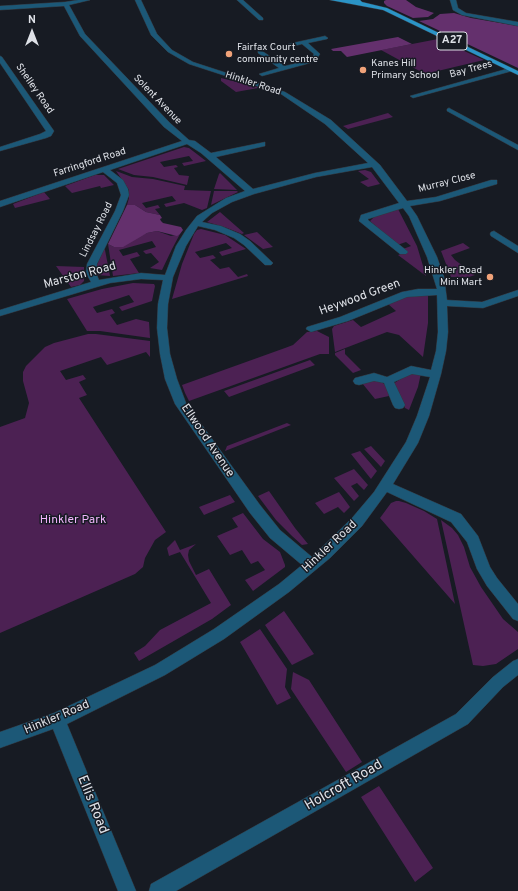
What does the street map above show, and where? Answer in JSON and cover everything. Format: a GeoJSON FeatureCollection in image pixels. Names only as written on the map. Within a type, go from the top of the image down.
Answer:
{"type":"FeatureCollection","features":[{"type":"Feature","properties":{"kind":"main road"},"geometry":{"type":"LineString","coordinates":[[333,0],[353,2],[371,0]]}},
{"type":"Feature","properties":{"kind":"main road","name":"A27"},"geometry":{"type":"LineString","coordinates":[[377,0],[385,9]]}},
{"type":"Feature","properties":{"kind":"main road","name":"A27"},"geometry":{"type":"LineString","coordinates":[[353,2],[385,9],[518,73]]}},
{"type":"Feature","properties":{"kind":"street"},"geometry":{"type":"LineString","coordinates":[[0,8],[66,4],[87,0]]}},
{"type":"Feature","properties":{"kind":"street","name":"Hinkler Road"},"geometry":{"type":"LineString","coordinates":[[0,740],[58,720],[160,670],[220,634],[284,588],[333,547],[357,522],[386,486],[412,443],[423,416],[436,374],[441,351],[443,332],[442,298],[439,277],[432,257],[420,229],[406,204],[374,164],[318,115],[283,93],[269,82],[244,80],[198,66],[170,51],[154,34],[138,0]]}},
{"type":"Feature","properties":{"kind":"street"},"geometry":{"type":"LineString","coordinates":[[240,0],[261,19]]}},
{"type":"Feature","properties":{"kind":"street"},"geometry":{"type":"LineString","coordinates":[[453,0],[455,9],[464,14],[518,24]]}},
{"type":"Feature","properties":{"kind":"street","name":"Solent Avenue"},"geometry":{"type":"LineString","coordinates":[[66,4],[80,31],[88,41],[167,125],[186,142],[192,143],[210,156],[251,192]]}},
{"type":"Feature","properties":{"kind":"street"},"geometry":{"type":"LineString","coordinates":[[290,45],[326,38]]}},
{"type":"Feature","properties":{"kind":"street"},"geometry":{"type":"LineString","coordinates":[[244,80],[308,62],[317,54],[303,42]]}},
{"type":"Feature","properties":{"kind":"street"},"geometry":{"type":"LineString","coordinates":[[260,52],[284,68]]}},
{"type":"Feature","properties":{"kind":"street","name":"Shelley Road"},"geometry":{"type":"LineString","coordinates":[[0,58],[48,126],[49,132],[45,135],[0,149]]}},
{"type":"Feature","properties":{"kind":"street","name":"Bay Trees"},"geometry":{"type":"LineString","coordinates":[[413,96],[510,70]]}},
{"type":"Feature","properties":{"kind":"street"},"geometry":{"type":"LineString","coordinates":[[424,99],[518,73]]}},
{"type":"Feature","properties":{"kind":"street"},"geometry":{"type":"LineString","coordinates":[[262,74],[267,75],[269,82]]}},
{"type":"Feature","properties":{"kind":"street"},"geometry":{"type":"LineString","coordinates":[[449,110],[518,148]]}},
{"type":"Feature","properties":{"kind":"street","name":"Farringford Road"},"geometry":{"type":"LineString","coordinates":[[0,204],[186,142]]}},
{"type":"Feature","properties":{"kind":"street"},"geometry":{"type":"LineString","coordinates":[[210,156],[250,144],[262,144]]}},
{"type":"Feature","properties":{"kind":"street","name":"Ellwood Avenue"},"geometry":{"type":"LineString","coordinates":[[312,565],[279,538],[259,514],[181,404],[170,379],[163,341],[163,304],[169,278],[181,246],[196,223],[216,208],[234,198],[251,192],[330,171],[374,164]]}},
{"type":"Feature","properties":{"kind":"street","name":"Lindsay Road"},"geometry":{"type":"LineString","coordinates":[[97,284],[91,273],[92,264],[119,211],[125,195],[124,189],[120,182],[104,169]]}},
{"type":"Feature","properties":{"kind":"street","name":"Murray Close"},"geometry":{"type":"LineString","coordinates":[[406,204],[437,199],[494,182]]}},
{"type":"Feature","properties":{"kind":"street"},"geometry":{"type":"LineString","coordinates":[[402,248],[363,221],[362,218],[406,204]]}},
{"type":"Feature","properties":{"kind":"street"},"geometry":{"type":"LineString","coordinates":[[196,223],[218,228],[236,236],[247,243],[268,263]]}},
{"type":"Feature","properties":{"kind":"street"},"geometry":{"type":"LineString","coordinates":[[494,234],[518,250]]}},
{"type":"Feature","properties":{"kind":"street","name":"Marston Road"},"geometry":{"type":"LineString","coordinates":[[0,313],[116,279],[141,276],[169,278]]}},
{"type":"Feature","properties":{"kind":"street","name":"Heywood Green"},"geometry":{"type":"LineString","coordinates":[[311,329],[344,320],[405,294],[418,292],[442,298]]}},
{"type":"Feature","properties":{"kind":"street"},"geometry":{"type":"LineString","coordinates":[[442,298],[469,305],[483,305],[518,293]]}},
{"type":"Feature","properties":{"kind":"street"},"geometry":{"type":"LineString","coordinates":[[360,379],[374,377],[388,381],[411,370],[436,374]]}},
{"type":"Feature","properties":{"kind":"street"},"geometry":{"type":"LineString","coordinates":[[388,381],[399,405]]}},
{"type":"Feature","properties":{"kind":"street"},"geometry":{"type":"LineString","coordinates":[[386,486],[456,518],[473,540],[484,569],[492,582],[518,615]]}},
{"type":"Feature","properties":{"kind":"street","name":"Holcroft Road"},"geometry":{"type":"LineString","coordinates":[[158,891],[462,719],[498,682],[518,666]]}},
{"type":"Feature","properties":{"kind":"street","name":"Ellis Road"},"geometry":{"type":"LineString","coordinates":[[58,720],[127,891]]}},
{"type":"Feature","properties":{"kind":"green space"},"geometry":{"type":"Polygon","coordinates":[[[438,39],[484,60],[425,74],[381,50],[438,39]]]}},
{"type":"Feature","properties":{"kind":"green space"},"geometry":{"type":"Polygon","coordinates":[[[221,78],[258,88],[236,92],[221,81],[221,78]]]}},
{"type":"Feature","properties":{"kind":"green space"},"geometry":{"type":"Polygon","coordinates":[[[388,113],[393,117],[348,129],[343,126],[388,113]]]}},
{"type":"Feature","properties":{"kind":"green space"},"geometry":{"type":"Polygon","coordinates":[[[184,147],[189,148],[206,161],[184,166],[182,163],[193,161],[189,156],[160,162],[164,167],[176,165],[178,167],[174,168],[179,175],[189,176],[187,185],[153,177],[134,175],[118,169],[184,147]]]}},
{"type":"Feature","properties":{"kind":"green space"},"geometry":{"type":"Polygon","coordinates":[[[365,170],[371,172],[380,184],[368,187],[360,182],[369,179],[358,171],[365,170]]]}},
{"type":"Feature","properties":{"kind":"green space"},"geometry":{"type":"Polygon","coordinates":[[[116,171],[132,177],[153,179],[185,186],[184,190],[211,191],[207,208],[202,210],[184,203],[166,207],[164,204],[176,201],[172,196],[142,203],[146,208],[158,205],[160,208],[155,209],[160,215],[146,212],[135,205],[127,205],[129,190],[116,171]]]}},
{"type":"Feature","properties":{"kind":"green space"},"geometry":{"type":"Polygon","coordinates":[[[220,173],[237,190],[214,189],[220,173]]]}},
{"type":"Feature","properties":{"kind":"green space"},"geometry":{"type":"Polygon","coordinates":[[[95,175],[104,175],[114,185],[101,188],[100,186],[72,193],[65,186],[95,175]]]}},
{"type":"Feature","properties":{"kind":"green space"},"geometry":{"type":"Polygon","coordinates":[[[214,191],[237,191],[238,192],[211,205],[214,191]]]}},
{"type":"Feature","properties":{"kind":"green space"},"geometry":{"type":"Polygon","coordinates":[[[44,192],[50,199],[15,208],[13,204],[44,192]]]}},
{"type":"Feature","properties":{"kind":"green space"},"geometry":{"type":"Polygon","coordinates":[[[398,209],[417,246],[426,276],[398,255],[406,252],[403,249],[411,246],[406,242],[397,245],[370,221],[376,215],[398,209]]]}},
{"type":"Feature","properties":{"kind":"green space"},"geometry":{"type":"Polygon","coordinates":[[[220,212],[244,233],[242,234],[207,222],[220,212]]]}},
{"type":"Feature","properties":{"kind":"green space"},"geometry":{"type":"Polygon","coordinates":[[[201,229],[225,235],[246,249],[222,256],[219,252],[232,248],[226,243],[195,252],[200,258],[213,255],[216,258],[210,260],[220,269],[229,267],[238,277],[247,274],[248,276],[172,299],[182,264],[194,234],[197,230],[201,229]]]}},
{"type":"Feature","properties":{"kind":"green space"},"geometry":{"type":"Polygon","coordinates":[[[157,231],[171,236],[180,234],[162,270],[150,268],[159,262],[151,253],[146,254],[143,251],[156,247],[152,241],[119,250],[123,256],[137,252],[140,256],[130,259],[139,273],[113,276],[108,244],[114,247],[147,233],[157,231]]]}},
{"type":"Feature","properties":{"kind":"green space"},"geometry":{"type":"Polygon","coordinates":[[[257,232],[273,247],[263,249],[244,235],[257,232]]]}},
{"type":"Feature","properties":{"kind":"green space"},"geometry":{"type":"Polygon","coordinates":[[[463,243],[470,248],[451,255],[455,260],[475,275],[469,277],[451,277],[441,251],[463,243]]]}},
{"type":"Feature","properties":{"kind":"green space"},"geometry":{"type":"Polygon","coordinates":[[[104,249],[110,276],[97,275],[95,272],[104,249]]]}},
{"type":"Feature","properties":{"kind":"green space"},"geometry":{"type":"Polygon","coordinates":[[[56,266],[84,267],[84,281],[80,285],[71,287],[56,266]]]}},
{"type":"Feature","properties":{"kind":"green space"},"geometry":{"type":"Polygon","coordinates":[[[133,283],[154,284],[155,286],[152,301],[122,311],[119,307],[134,302],[129,295],[93,307],[97,313],[112,309],[115,313],[110,315],[117,325],[136,319],[149,322],[150,338],[100,331],[87,331],[67,299],[102,289],[133,283]]]}},
{"type":"Feature","properties":{"kind":"green space"},"geometry":{"type":"Polygon","coordinates":[[[428,295],[428,323],[423,357],[399,335],[387,332],[335,352],[332,329],[334,326],[353,320],[361,327],[396,311],[388,304],[404,297],[428,295]]]}},
{"type":"Feature","properties":{"kind":"green space"},"geometry":{"type":"Polygon","coordinates":[[[317,331],[329,337],[329,354],[320,354],[189,401],[182,385],[293,345],[307,332],[317,331]]]}},
{"type":"Feature","properties":{"kind":"green space","name":"Hinkler Park"},"geometry":{"type":"Polygon","coordinates":[[[88,334],[150,341],[150,357],[146,352],[107,365],[101,357],[60,371],[66,380],[83,375],[86,379],[79,382],[87,395],[79,398],[166,532],[155,540],[145,558],[143,567],[135,574],[0,633],[0,427],[25,418],[29,403],[23,381],[23,372],[26,366],[45,347],[54,343],[88,334]]]}},
{"type":"Feature","properties":{"kind":"green space"},"geometry":{"type":"Polygon","coordinates":[[[345,349],[345,354],[361,370],[353,373],[335,355],[335,353],[345,349]]]}},
{"type":"Feature","properties":{"kind":"green space"},"geometry":{"type":"Polygon","coordinates":[[[310,360],[315,365],[229,397],[224,391],[310,360]]]}},
{"type":"Feature","properties":{"kind":"green space"},"geometry":{"type":"Polygon","coordinates":[[[421,373],[418,387],[409,410],[405,408],[393,384],[408,374],[421,373]]]}},
{"type":"Feature","properties":{"kind":"green space"},"geometry":{"type":"Polygon","coordinates":[[[370,379],[383,383],[388,388],[389,396],[375,399],[362,383],[370,379]]]}},
{"type":"Feature","properties":{"kind":"green space"},"geometry":{"type":"Polygon","coordinates":[[[287,423],[291,425],[225,451],[227,446],[287,423]]]}},
{"type":"Feature","properties":{"kind":"green space"},"geometry":{"type":"Polygon","coordinates":[[[371,446],[385,461],[381,467],[364,449],[371,446]]]}},
{"type":"Feature","properties":{"kind":"green space"},"geometry":{"type":"Polygon","coordinates":[[[360,451],[377,471],[371,479],[351,454],[360,451]]]}},
{"type":"Feature","properties":{"kind":"green space"},"geometry":{"type":"Polygon","coordinates":[[[354,469],[368,485],[364,490],[357,483],[351,486],[359,496],[354,501],[334,478],[354,469]]]}},
{"type":"Feature","properties":{"kind":"green space"},"geometry":{"type":"Polygon","coordinates":[[[269,491],[308,544],[302,545],[292,536],[276,520],[258,496],[269,491]]]}},
{"type":"Feature","properties":{"kind":"green space"},"geometry":{"type":"Polygon","coordinates":[[[339,492],[350,507],[344,513],[338,507],[324,514],[315,503],[339,492]]]}},
{"type":"Feature","properties":{"kind":"green space"},"geometry":{"type":"Polygon","coordinates":[[[230,495],[235,502],[204,515],[199,507],[230,495]]]}},
{"type":"Feature","properties":{"kind":"green space"},"geometry":{"type":"Polygon","coordinates":[[[396,501],[406,503],[437,519],[455,604],[380,518],[391,503],[396,501]]]}},
{"type":"Feature","properties":{"kind":"green space"},"geometry":{"type":"Polygon","coordinates":[[[243,513],[263,539],[280,552],[285,565],[285,567],[253,591],[245,580],[265,570],[258,561],[251,564],[242,550],[230,555],[217,536],[238,527],[232,518],[243,513]]]}},
{"type":"Feature","properties":{"kind":"green space"},"geometry":{"type":"Polygon","coordinates":[[[441,520],[452,528],[458,535],[464,547],[470,567],[481,587],[503,619],[518,632],[518,649],[496,664],[483,666],[473,665],[441,520]]]}},
{"type":"Feature","properties":{"kind":"green space"},"geometry":{"type":"Polygon","coordinates":[[[175,540],[180,550],[196,544],[189,550],[188,555],[189,561],[196,575],[209,569],[231,605],[212,619],[139,661],[134,653],[145,646],[160,630],[211,603],[180,552],[169,556],[167,548],[175,540]]]}},
{"type":"Feature","properties":{"kind":"green space"},"geometry":{"type":"Polygon","coordinates":[[[284,611],[314,654],[292,665],[265,625],[284,611]]]}},
{"type":"Feature","properties":{"kind":"green space"},"geometry":{"type":"Polygon","coordinates":[[[260,629],[287,669],[285,687],[291,698],[277,705],[240,642],[260,629]]]}},
{"type":"Feature","properties":{"kind":"green space"},"geometry":{"type":"Polygon","coordinates":[[[293,672],[309,680],[362,762],[346,772],[291,689],[293,672]]]}},
{"type":"Feature","properties":{"kind":"green space"},"geometry":{"type":"Polygon","coordinates":[[[379,786],[433,868],[415,882],[361,797],[379,786]]]}},
{"type":"Feature","properties":{"kind":"shaded area"},"geometry":{"type":"Polygon","coordinates":[[[386,0],[406,0],[416,7],[434,13],[428,17],[413,18],[387,6],[384,3],[386,0]]]}},
{"type":"Feature","properties":{"kind":"shaded area"},"geometry":{"type":"Polygon","coordinates":[[[454,13],[471,18],[518,26],[518,68],[419,21],[433,19],[440,14],[454,13]]]}},
{"type":"Feature","properties":{"kind":"shaded area"},"geometry":{"type":"Polygon","coordinates":[[[398,37],[412,44],[347,57],[341,51],[333,51],[331,49],[398,37]]]}},
{"type":"Feature","properties":{"kind":"shaded area"},"geometry":{"type":"Polygon","coordinates":[[[127,205],[135,205],[146,212],[160,215],[162,218],[160,219],[163,223],[181,227],[183,230],[177,236],[157,231],[147,233],[123,247],[114,247],[108,244],[127,205]]]}},
{"type":"Feature","properties":{"kind":"place","name":"Fairfax Court community centre"},"geometry":{"type":"Point","coordinates":[229,54]}},
{"type":"Feature","properties":{"kind":"place","name":"Kanes Hill Primary School"},"geometry":{"type":"Point","coordinates":[363,70]}},
{"type":"Feature","properties":{"kind":"place","name":"Hinkler Road Mini Mart"},"geometry":{"type":"Point","coordinates":[490,277]}}]}
